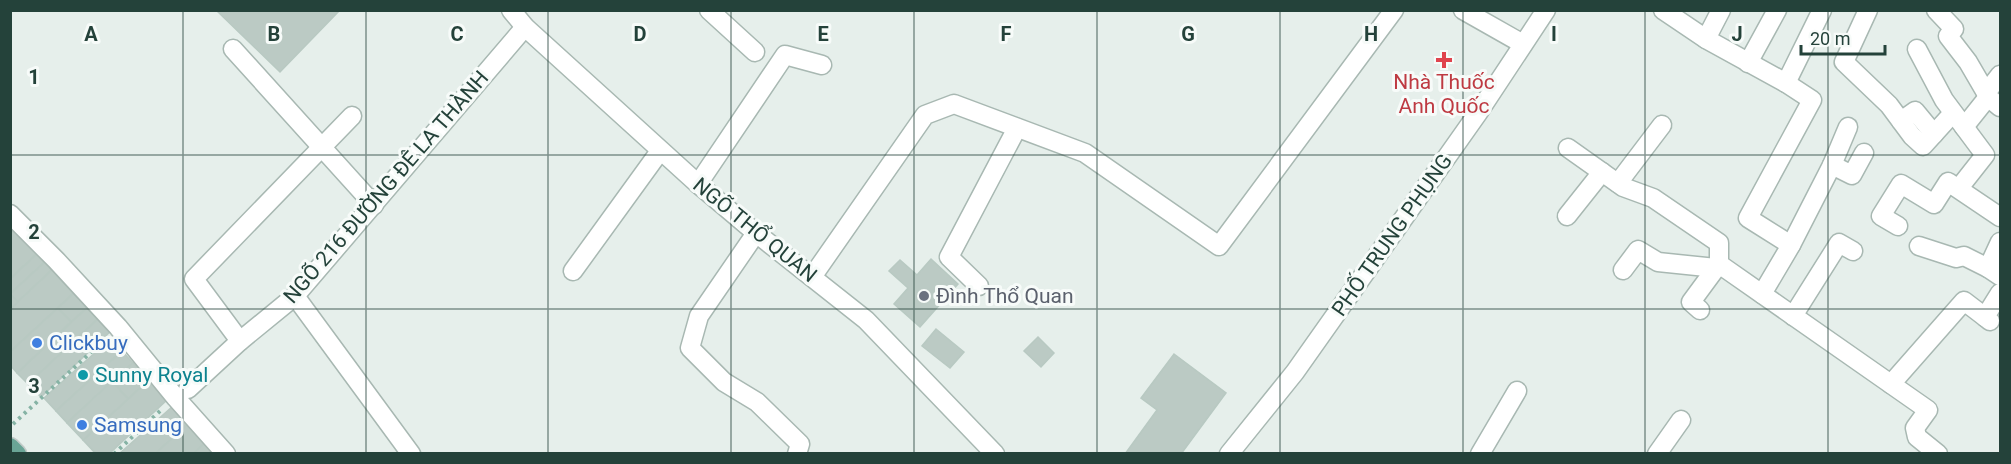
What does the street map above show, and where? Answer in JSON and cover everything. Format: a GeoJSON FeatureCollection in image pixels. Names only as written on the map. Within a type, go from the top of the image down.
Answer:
{"type":"FeatureCollection","features":[{"type":"Feature","properties":{"kind":"main road"},"geometry":{"type":"LineString","coordinates":[[10,447],[16,453]]}},
{"type":"Feature","properties":{"kind":"street","name":"NGÕ THỔ QUAN"},"geometry":{"type":"LineString","coordinates":[[511,10],[525,27],[660,151],[756,233],[866,320],[995,453]]}},
{"type":"Feature","properties":{"kind":"street"},"geometry":{"type":"LineString","coordinates":[[709,10],[755,52]]}},
{"type":"Feature","properties":{"kind":"street"},"geometry":{"type":"LineString","coordinates":[[812,278],[925,115],[954,104],[1085,153],[1219,246],[1394,10]]}},
{"type":"Feature","properties":{"kind":"street"},"geometry":{"type":"LineString","coordinates":[[1463,10],[1523,44]]}},
{"type":"Feature","properties":{"kind":"street"},"geometry":{"type":"LineString","coordinates":[[1664,10],[1706,39],[1812,100],[1748,218],[1791,245]]}},
{"type":"Feature","properties":{"kind":"street"},"geometry":{"type":"LineString","coordinates":[[1706,39],[1721,10]]}},
{"type":"Feature","properties":{"kind":"street"},"geometry":{"type":"LineString","coordinates":[[1748,63],[1778,10]]}},
{"type":"Feature","properties":{"kind":"street"},"geometry":{"type":"LineString","coordinates":[[1786,83],[1822,10]]}},
{"type":"Feature","properties":{"kind":"street"},"geometry":{"type":"LineString","coordinates":[[1868,10],[1844,62],[1889,105],[1901,121],[1915,111],[1934,134],[1991,99],[2001,75]]}},
{"type":"Feature","properties":{"kind":"street"},"geometry":{"type":"LineString","coordinates":[[1936,10],[1954,29],[1948,36],[1968,62],[1991,99]]}},
{"type":"Feature","properties":{"kind":"street","name":"PHỐ TRUNG PHỤNG"},"geometry":{"type":"LineString","coordinates":[[1229,453],[1295,372],[1478,113],[1545,11]]}},
{"type":"Feature","properties":{"kind":"street","name":"NGÕ 216 ĐƯỜNG ĐÊ LA THÀNH"},"geometry":{"type":"LineString","coordinates":[[188,389],[240,341],[295,296],[525,27]]}},
{"type":"Feature","properties":{"kind":"street"},"geometry":{"type":"LineString","coordinates":[[233,49],[374,205]]}},
{"type":"Feature","properties":{"kind":"street"},"geometry":{"type":"LineString","coordinates":[[1917,50],[1944,100],[1985,155],[1959,188]]}},
{"type":"Feature","properties":{"kind":"street"},"geometry":{"type":"LineString","coordinates":[[698,184],[785,55],[822,65]]}},
{"type":"Feature","properties":{"kind":"street"},"geometry":{"type":"LineString","coordinates":[[240,341],[194,279],[352,116]]}},
{"type":"Feature","properties":{"kind":"street"},"geometry":{"type":"LineString","coordinates":[[1618,183],[1662,126]]}},
{"type":"Feature","properties":{"kind":"street"},"geometry":{"type":"LineString","coordinates":[[1762,294],[1791,245],[1832,165],[1848,127]]}},
{"type":"Feature","properties":{"kind":"street"},"geometry":{"type":"LineString","coordinates":[[980,286],[949,257],[1017,128]]}},
{"type":"Feature","properties":{"kind":"street"},"geometry":{"type":"LineString","coordinates":[[1568,148],[1618,183],[1653,198],[1719,243],[1718,266],[1691,302],[1700,310]]}},
{"type":"Feature","properties":{"kind":"street"},"geometry":{"type":"LineString","coordinates":[[573,270],[660,151]]}},
{"type":"Feature","properties":{"kind":"street"},"geometry":{"type":"LineString","coordinates":[[1832,165],[1852,175],[1864,153]]}},
{"type":"Feature","properties":{"kind":"street"},"geometry":{"type":"LineString","coordinates":[[1567,216],[1602,172]]}},
{"type":"Feature","properties":{"kind":"street"},"geometry":{"type":"LineString","coordinates":[[1898,226],[1881,216],[1901,184],[1934,204],[1948,182],[2001,217]]}},
{"type":"Feature","properties":{"kind":"street"},"geometry":{"type":"LineString","coordinates":[[10,214],[118,327],[158,378],[226,453]]}},
{"type":"Feature","properties":{"kind":"street"},"geometry":{"type":"LineString","coordinates":[[756,233],[699,316],[690,348],[724,382],[758,402],[800,444],[797,453]]}},
{"type":"Feature","properties":{"kind":"street"},"geometry":{"type":"LineString","coordinates":[[1919,246],[1956,258],[1964,256],[1994,272],[2001,242]]}},
{"type":"Feature","properties":{"kind":"street"},"geometry":{"type":"LineString","coordinates":[[1793,316],[1839,243],[1852,251]]}},
{"type":"Feature","properties":{"kind":"street"},"geometry":{"type":"LineString","coordinates":[[1623,270],[1638,250],[1658,262],[1718,266],[1928,410],[1915,428],[1917,437],[1938,453]]}},
{"type":"Feature","properties":{"kind":"street"},"geometry":{"type":"LineString","coordinates":[[1891,384],[1964,301],[1987,319],[2001,293]]}},
{"type":"Feature","properties":{"kind":"street"},"geometry":{"type":"LineString","coordinates":[[295,296],[411,453]]}},
{"type":"Feature","properties":{"kind":"street"},"geometry":{"type":"LineString","coordinates":[[158,378],[188,389],[196,420]]}},
{"type":"Feature","properties":{"kind":"street"},"geometry":{"type":"LineString","coordinates":[[1480,453],[1517,391]]}},
{"type":"Feature","properties":{"kind":"street"},"geometry":{"type":"LineString","coordinates":[[1657,453],[1681,420]]}},
{"type":"Feature","properties":{"kind":"path"},"geometry":{"type":"LineString","coordinates":[[10,427],[118,327]]}},
{"type":"Feature","properties":{"kind":"path"},"geometry":{"type":"LineString","coordinates":[[114,453],[152,418]]}},
{"type":"Feature","properties":{"kind":"building"},"geometry":{"type":"Polygon","coordinates":[[[216,10],[340,10],[280,72],[216,10]]]}},
{"type":"Feature","properties":{"kind":"building"},"geometry":{"type":"Polygon","coordinates":[[[16,228],[39,252],[10,279],[10,234],[16,228]]]}},
{"type":"Feature","properties":{"kind":"building"},"geometry":{"type":"Polygon","coordinates":[[[39,252],[47,260],[10,294],[10,279],[39,252]]]}},
{"type":"Feature","properties":{"kind":"building","name":"Đình Thổ Quan"},"geometry":{"type":"Polygon","coordinates":[[[931,259],[958,284],[920,327],[894,304],[908,288],[889,271],[900,260],[917,275],[931,259]]]}},
{"type":"Feature","properties":{"kind":"building"},"geometry":{"type":"Polygon","coordinates":[[[47,260],[54,268],[18,302],[10,294],[47,260]]]}},
{"type":"Feature","properties":{"kind":"building"},"geometry":{"type":"Polygon","coordinates":[[[54,268],[76,291],[10,352],[10,309],[54,268]]]}},
{"type":"Feature","properties":{"kind":"building"},"geometry":{"type":"Polygon","coordinates":[[[76,291],[90,305],[71,322],[58,308],[76,291]]]}},
{"type":"Feature","properties":{"kind":"building"},"geometry":{"type":"Polygon","coordinates":[[[10,294],[18,302],[10,309],[10,294]]]}},
{"type":"Feature","properties":{"kind":"building"},"geometry":{"type":"Polygon","coordinates":[[[90,305],[100,317],[28,384],[17,373],[90,305]]]}},
{"type":"Feature","properties":{"kind":"building"},"geometry":{"type":"Polygon","coordinates":[[[58,308],[71,322],[17,373],[10,365],[10,352],[58,308]]]}},
{"type":"Feature","properties":{"kind":"building"},"geometry":{"type":"Polygon","coordinates":[[[100,317],[112,330],[41,397],[28,384],[100,317]]]}},
{"type":"Feature","properties":{"kind":"building"},"geometry":{"type":"Polygon","coordinates":[[[936,329],[964,352],[950,368],[922,346],[936,329]]]}},
{"type":"Feature","properties":{"kind":"building","name":"Sunny Royal"},"geometry":{"type":"Polygon","coordinates":[[[115,335],[126,347],[56,411],[44,398],[115,335]]]}},
{"type":"Feature","properties":{"kind":"building"},"geometry":{"type":"Polygon","coordinates":[[[1038,337],[1054,353],[1041,367],[1024,351],[1038,337]]]}},
{"type":"Feature","properties":{"kind":"building"},"geometry":{"type":"Polygon","coordinates":[[[122,351],[133,363],[67,423],[56,411],[122,351]]]}},
{"type":"Feature","properties":{"kind":"building"},"geometry":{"type":"Polygon","coordinates":[[[1174,354],[1226,393],[1181,454],[1125,454],[1157,410],[1141,398],[1174,354]]]}},
{"type":"Feature","properties":{"kind":"building"},"geometry":{"type":"Polygon","coordinates":[[[133,363],[149,380],[128,399],[112,381],[133,363]]]}},
{"type":"Feature","properties":{"kind":"building"},"geometry":{"type":"Polygon","coordinates":[[[149,380],[167,400],[109,454],[96,454],[83,440],[149,380]]]}},
{"type":"Feature","properties":{"kind":"building"},"geometry":{"type":"Polygon","coordinates":[[[112,381],[128,399],[83,440],[67,423],[112,381]]]}},
{"type":"Feature","properties":{"kind":"building"},"geometry":{"type":"Polygon","coordinates":[[[173,406],[189,423],[155,454],[119,454],[173,406]]]}},
{"type":"Feature","properties":{"kind":"building"},"geometry":{"type":"Polygon","coordinates":[[[189,423],[206,442],[193,454],[155,454],[189,423]]]}},
{"type":"Feature","properties":{"kind":"building"},"geometry":{"type":"Polygon","coordinates":[[[206,442],[216,454],[193,454],[206,442]]]}},
{"type":"Feature","properties":{"kind":"place","name":"Nhà Thuốc Anh Quốc"},"geometry":{"type":"Point","coordinates":[1444,60]}},
{"type":"Feature","properties":{"kind":"place","name":"Đình Thổ Quan"},"geometry":{"type":"Point","coordinates":[924,296]}},
{"type":"Feature","properties":{"kind":"place","name":"Clickbuy"},"geometry":{"type":"Point","coordinates":[37,343]}},
{"type":"Feature","properties":{"kind":"place","name":"Sunny Royal"},"geometry":{"type":"Point","coordinates":[83,375]}},
{"type":"Feature","properties":{"kind":"place","name":"Samsung"},"geometry":{"type":"Point","coordinates":[82,425]}}]}
